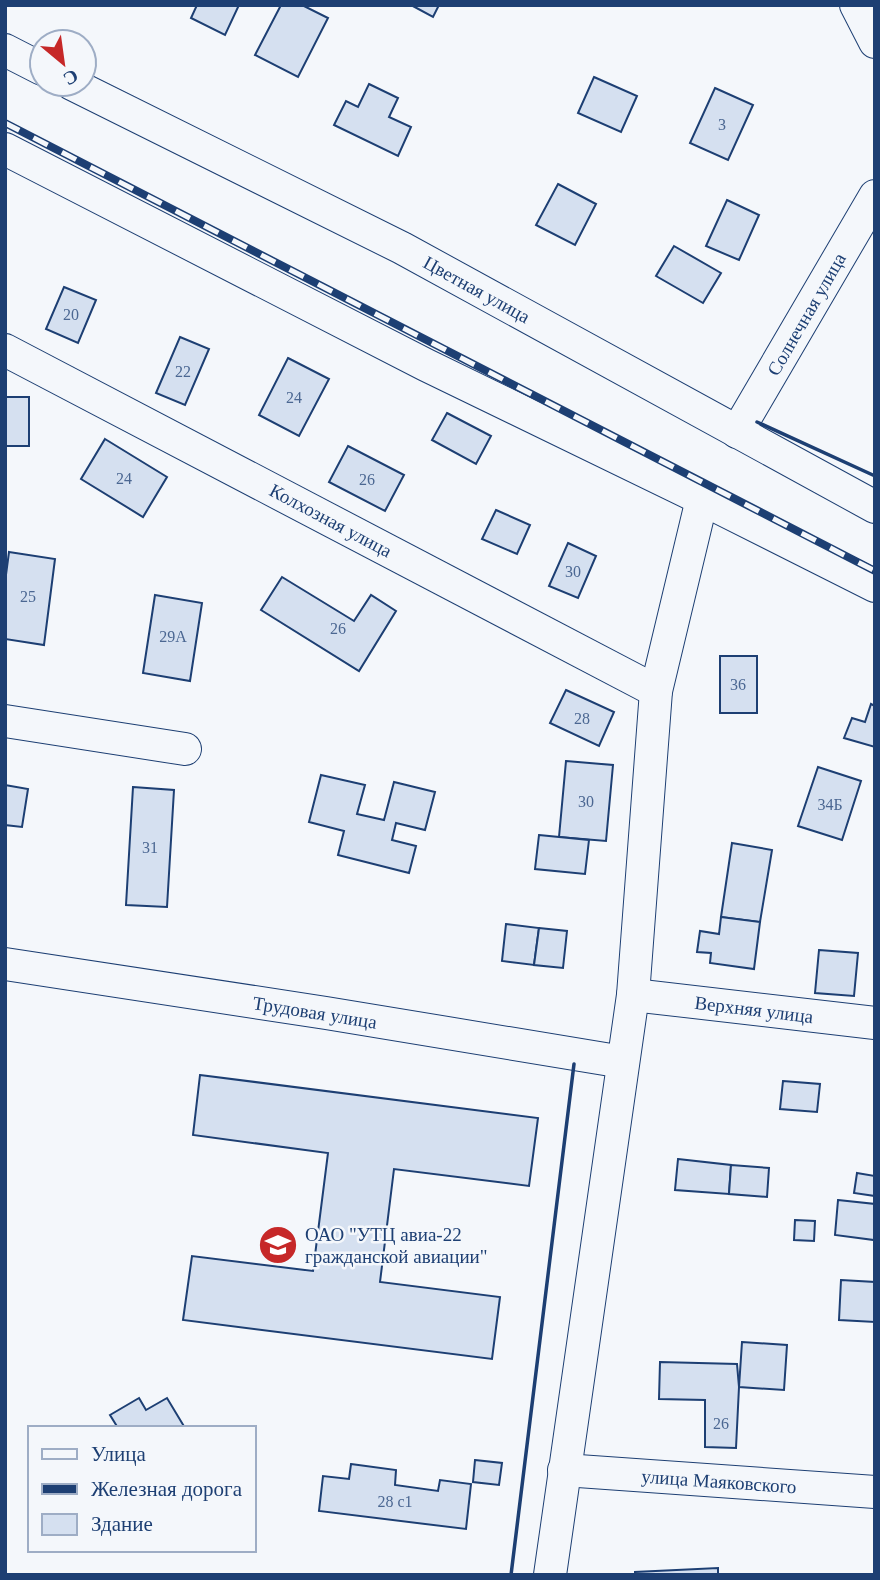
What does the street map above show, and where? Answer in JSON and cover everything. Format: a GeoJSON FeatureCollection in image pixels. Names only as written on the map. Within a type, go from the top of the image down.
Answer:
{"type":"FeatureCollection","features":[{"type":"Feature","properties":{"kind":"street"},"geometry":{"type":"LineString","coordinates":[[856,5],[875,42]]}},
{"type":"Feature","properties":{"kind":"street"},"geometry":{"type":"LineString","coordinates":[[5,50],[28,62]]}},
{"type":"Feature","properties":{"kind":"street","name":"Цветная улица"},"geometry":{"type":"LineString","coordinates":[[98,97],[402,248],[875,507]]}},
{"type":"Feature","properties":{"kind":"street"},"geometry":{"type":"LineString","coordinates":[[5,149],[414,359],[875,586]]}},
{"type":"Feature","properties":{"kind":"street","name":"Солнечная улица"},"geometry":{"type":"LineString","coordinates":[[737,432],[875,196]]}},
{"type":"Feature","properties":{"kind":"street","name":"Колхозная улица"},"geometry":{"type":"LineString","coordinates":[[5,350],[656,691]]}},
{"type":"Feature","properties":{"kind":"street"},"geometry":{"type":"LineString","coordinates":[[550,1575],[633,995],[656,691],[702,499]]}},
{"type":"Feature","properties":{"kind":"street"},"geometry":{"type":"LineString","coordinates":[[5,721],[185,749]]}},
{"type":"Feature","properties":{"kind":"street","name":"Трудовая улица"},"geometry":{"type":"LineString","coordinates":[[5,964],[624,1062]]}},
{"type":"Feature","properties":{"kind":"street","name":"Верхняя улица"},"geometry":{"type":"LineString","coordinates":[[633,995],[875,1023]]}},
{"type":"Feature","properties":{"kind":"street","name":"улица Маяковского"},"geometry":{"type":"LineString","coordinates":[[564,1470],[875,1492]]}},
{"type":"Feature","properties":{"kind":"building"},"geometry":{"type":"Polygon","coordinates":[[[197,5],[239,5],[225,35],[191,18],[197,5]]]}},
{"type":"Feature","properties":{"kind":"building"},"geometry":{"type":"Polygon","coordinates":[[[281,5],[302,5],[328,18],[298,77],[255,55],[281,5]]]}},
{"type":"Feature","properties":{"kind":"building"},"geometry":{"type":"Polygon","coordinates":[[[411,5],[439,5],[433,17],[411,5]]]}},
{"type":"Feature","properties":{"kind":"building"},"geometry":{"type":"Polygon","coordinates":[[[594,77],[637,96],[621,132],[578,113],[594,77]]]}},
{"type":"Feature","properties":{"kind":"building"},"geometry":{"type":"Polygon","coordinates":[[[369,84],[398,98],[389,117],[411,127],[398,156],[334,125],[346,101],[358,107],[369,84]]]}},
{"type":"Feature","properties":{"kind":"building"},"geometry":{"type":"Polygon","coordinates":[[[715,88],[753,105],[728,160],[690,143],[715,88]]]}},
{"type":"Feature","properties":{"kind":"building"},"geometry":{"type":"Polygon","coordinates":[[[558,184],[596,204],[575,245],[536,225],[558,184]]]}},
{"type":"Feature","properties":{"kind":"building"},"geometry":{"type":"Polygon","coordinates":[[[727,200],[759,215],[739,260],[706,246],[727,200]]]}},
{"type":"Feature","properties":{"kind":"building"},"geometry":{"type":"Polygon","coordinates":[[[674,246],[721,273],[703,303],[656,276],[674,246]]]}},
{"type":"Feature","properties":{"kind":"building"},"geometry":{"type":"Polygon","coordinates":[[[64,287],[96,300],[78,343],[46,329],[64,287]]]}},
{"type":"Feature","properties":{"kind":"building"},"geometry":{"type":"Polygon","coordinates":[[[180,337],[209,349],[185,405],[156,393],[180,337]]]}},
{"type":"Feature","properties":{"kind":"building"},"geometry":{"type":"Polygon","coordinates":[[[288,358],[329,379],[299,436],[259,415],[288,358]]]}},
{"type":"Feature","properties":{"kind":"building"},"geometry":{"type":"Polygon","coordinates":[[[5,397],[29,397],[29,446],[5,446],[5,397]]]}},
{"type":"Feature","properties":{"kind":"building"},"geometry":{"type":"Polygon","coordinates":[[[447,413],[491,436],[476,464],[432,440],[447,413]]]}},
{"type":"Feature","properties":{"kind":"building"},"geometry":{"type":"Polygon","coordinates":[[[105,439],[167,477],[143,517],[81,479],[105,439]]]}},
{"type":"Feature","properties":{"kind":"building"},"geometry":{"type":"Polygon","coordinates":[[[348,446],[404,475],[385,511],[329,482],[348,446]]]}},
{"type":"Feature","properties":{"kind":"building"},"geometry":{"type":"Polygon","coordinates":[[[496,510],[530,525],[517,554],[482,539],[496,510]]]}},
{"type":"Feature","properties":{"kind":"building"},"geometry":{"type":"Polygon","coordinates":[[[568,543],[596,556],[578,598],[549,586],[568,543]]]}},
{"type":"Feature","properties":{"kind":"building"},"geometry":{"type":"Polygon","coordinates":[[[9,552],[55,559],[44,645],[5,639],[5,582],[9,552]]]}},
{"type":"Feature","properties":{"kind":"building"},"geometry":{"type":"Polygon","coordinates":[[[282,577],[354,621],[371,595],[396,611],[359,671],[261,610],[282,577]]]}},
{"type":"Feature","properties":{"kind":"building"},"geometry":{"type":"Polygon","coordinates":[[[155,595],[202,603],[190,681],[143,673],[155,595]]]}},
{"type":"Feature","properties":{"kind":"building"},"geometry":{"type":"Polygon","coordinates":[[[720,656],[757,656],[757,713],[720,713],[720,656]]]}},
{"type":"Feature","properties":{"kind":"building"},"geometry":{"type":"Polygon","coordinates":[[[566,690],[614,712],[599,746],[550,723],[566,690]]]}},
{"type":"Feature","properties":{"kind":"building"},"geometry":{"type":"Polygon","coordinates":[[[871,704],[875,706],[875,747],[844,738],[852,718],[865,722],[871,704]]]}},
{"type":"Feature","properties":{"kind":"building"},"geometry":{"type":"Polygon","coordinates":[[[566,761],[613,765],[606,841],[559,837],[566,761]]]}},
{"type":"Feature","properties":{"kind":"building"},"geometry":{"type":"Polygon","coordinates":[[[818,767],[861,781],[842,840],[798,826],[818,767]]]}},
{"type":"Feature","properties":{"kind":"building"},"geometry":{"type":"Polygon","coordinates":[[[321,775],[365,785],[357,814],[384,820],[394,782],[435,792],[425,830],[396,823],[392,840],[416,846],[409,873],[338,855],[344,831],[309,822],[321,775]]]}},
{"type":"Feature","properties":{"kind":"building"},"geometry":{"type":"Polygon","coordinates":[[[5,785],[28,789],[22,827],[5,825],[5,785]]]}},
{"type":"Feature","properties":{"kind":"building"},"geometry":{"type":"Polygon","coordinates":[[[133,787],[174,790],[167,907],[126,905],[133,787]]]}},
{"type":"Feature","properties":{"kind":"building"},"geometry":{"type":"Polygon","coordinates":[[[539,835],[589,840],[585,874],[535,869],[539,835]]]}},
{"type":"Feature","properties":{"kind":"building"},"geometry":{"type":"Polygon","coordinates":[[[732,843],[772,850],[760,922],[721,917],[732,843]]]}},
{"type":"Feature","properties":{"kind":"building"},"geometry":{"type":"Polygon","coordinates":[[[721,917],[760,922],[754,969],[710,963],[711,953],[697,952],[700,931],[719,934],[721,917]]]}},
{"type":"Feature","properties":{"kind":"building"},"geometry":{"type":"Polygon","coordinates":[[[506,924],[539,928],[534,965],[502,961],[506,924]]]}},
{"type":"Feature","properties":{"kind":"building"},"geometry":{"type":"Polygon","coordinates":[[[539,928],[567,931],[563,968],[534,965],[539,928]]]}},
{"type":"Feature","properties":{"kind":"building"},"geometry":{"type":"Polygon","coordinates":[[[819,950],[858,953],[854,996],[815,993],[819,950]]]}},
{"type":"Feature","properties":{"kind":"building"},"geometry":{"type":"Polygon","coordinates":[[[200,1075],[538,1118],[529,1186],[394,1169],[380,1282],[500,1297],[492,1359],[183,1320],[192,1256],[313,1271],[328,1153],[193,1135],[200,1075]]]}},
{"type":"Feature","properties":{"kind":"building"},"geometry":{"type":"Polygon","coordinates":[[[783,1081],[820,1084],[817,1112],[780,1109],[783,1081]]]}},
{"type":"Feature","properties":{"kind":"building"},"geometry":{"type":"Polygon","coordinates":[[[678,1159],[731,1165],[729,1194],[675,1190],[678,1159]]]}},
{"type":"Feature","properties":{"kind":"building"},"geometry":{"type":"Polygon","coordinates":[[[731,1165],[769,1168],[767,1197],[729,1194],[731,1165]]]}},
{"type":"Feature","properties":{"kind":"building"},"geometry":{"type":"Polygon","coordinates":[[[857,1173],[875,1176],[875,1196],[854,1193],[857,1173]]]}},
{"type":"Feature","properties":{"kind":"building"},"geometry":{"type":"Polygon","coordinates":[[[838,1200],[875,1204],[874,1240],[835,1235],[838,1200]]]}},
{"type":"Feature","properties":{"kind":"building"},"geometry":{"type":"Polygon","coordinates":[[[795,1220],[815,1221],[814,1241],[794,1240],[795,1220]]]}},
{"type":"Feature","properties":{"kind":"building"},"geometry":{"type":"Polygon","coordinates":[[[841,1280],[875,1282],[875,1322],[839,1320],[841,1280]]]}},
{"type":"Feature","properties":{"kind":"building"},"geometry":{"type":"Polygon","coordinates":[[[742,1342],[787,1345],[784,1390],[739,1387],[742,1342]]]}},
{"type":"Feature","properties":{"kind":"building"},"geometry":{"type":"Polygon","coordinates":[[[660,1362],[737,1364],[739,1387],[736,1448],[705,1447],[705,1400],[659,1399],[660,1362]]]}},
{"type":"Feature","properties":{"kind":"building"},"geometry":{"type":"Polygon","coordinates":[[[139,1398],[146,1410],[167,1398],[184,1426],[117,1426],[110,1415],[139,1398]]]}},
{"type":"Feature","properties":{"kind":"building"},"geometry":{"type":"Polygon","coordinates":[[[475,1460],[502,1463],[499,1485],[473,1482],[475,1460]]]}},
{"type":"Feature","properties":{"kind":"building"},"geometry":{"type":"Polygon","coordinates":[[[351,1464],[396,1470],[395,1485],[438,1491],[440,1480],[471,1484],[466,1529],[319,1511],[323,1476],[349,1479],[351,1464]]]}},
{"type":"Feature","properties":{"kind":"building"},"geometry":{"type":"Polygon","coordinates":[[[718,1568],[718,1575],[635,1575],[635,1572],[718,1568]]]}},
{"type":"Feature","properties":{"kind":"railway"},"geometry":{"type":"LineString","coordinates":[[5,123],[875,571]]}},
{"type":"Feature","properties":{"kind":"wall"},"geometry":{"type":"LineString","coordinates":[[757,422],[875,476]]}},
{"type":"Feature","properties":{"kind":"wall"},"geometry":{"type":"LineString","coordinates":[[511,1575],[574,1064]]}},
{"type":"Feature","properties":{"kind":"place","name":"ОАО \"УТЦ авиа-22 гражданской авиации\""},"geometry":{"type":"Point","coordinates":[278,1245]}}]}
